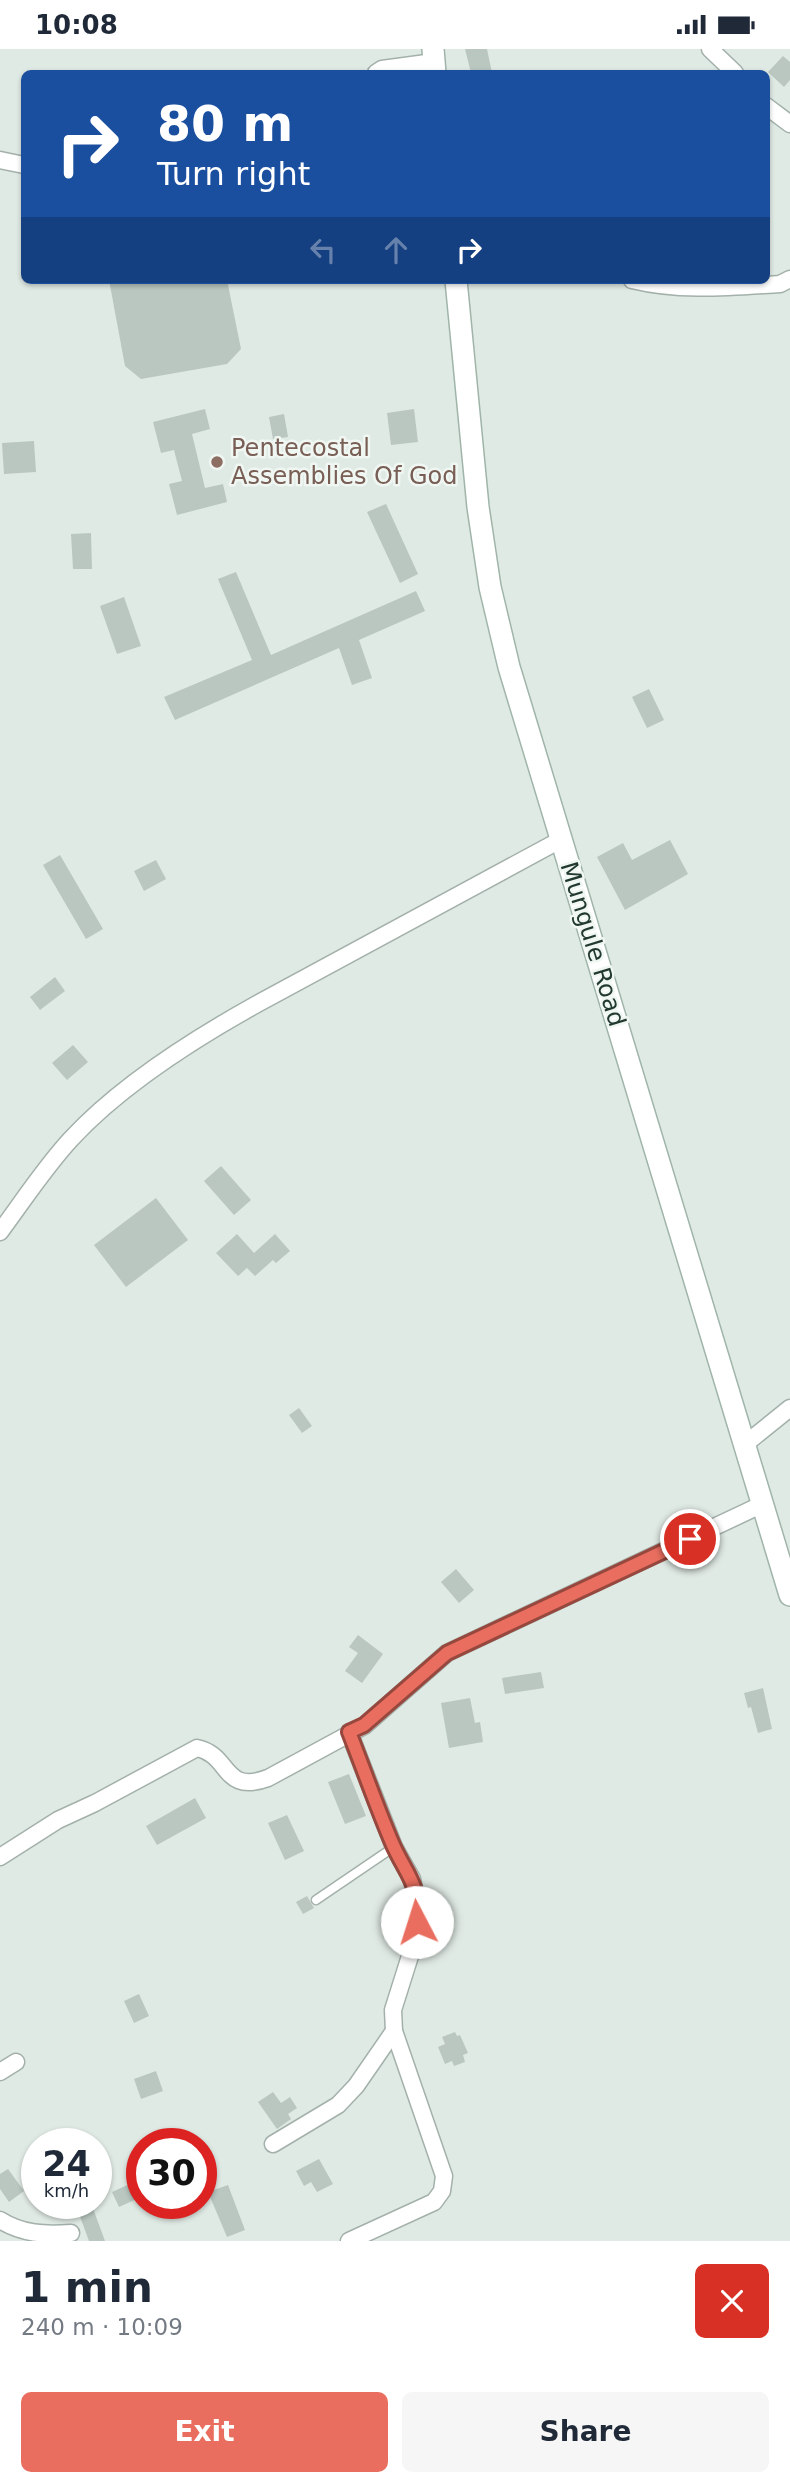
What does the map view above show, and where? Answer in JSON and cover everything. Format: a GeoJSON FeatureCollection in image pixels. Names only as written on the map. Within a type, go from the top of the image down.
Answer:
{"type":"FeatureCollection","features":[{"type":"Feature","properties":{"kind":"street"},"geometry":{"type":"LineString","coordinates":[[710,49],[732,70]]}},
{"type":"Feature","properties":{"kind":"street"},"geometry":{"type":"LineString","coordinates":[[380,70],[434,62]]}},
{"type":"Feature","properties":{"kind":"street"},"geometry":{"type":"LineString","coordinates":[[770,109],[790,124]]}},
{"type":"Feature","properties":{"kind":"street"},"geometry":{"type":"LineString","coordinates":[[0,160],[21,164]]}},
{"type":"Feature","properties":{"kind":"street"},"geometry":{"type":"LineString","coordinates":[[770,284],[790,279]]}},
{"type":"Feature","properties":{"kind":"street","name":"Mungule Road"},"geometry":{"type":"LineString","coordinates":[[456,284],[478,507],[491,587],[513,679],[790,1595]]}},
{"type":"Feature","properties":{"kind":"street"},"geometry":{"type":"LineString","coordinates":[[651,284],[670,288],[765,284]]}},
{"type":"Feature","properties":{"kind":"street"},"geometry":{"type":"LineString","coordinates":[[0,1232],[69,1140],[89,1120],[183,1049],[232,1017],[562,839]]}},
{"type":"Feature","properties":{"kind":"street"},"geometry":{"type":"LineString","coordinates":[[744,1445],[790,1408]]}},
{"type":"Feature","properties":{"kind":"street"},"geometry":{"type":"LineString","coordinates":[[0,1857],[43,1828],[197,1748],[206,1750],[233,1778],[243,1783],[255,1783],[364,1725],[447,1653],[763,1504]]}},
{"type":"Feature","properties":{"kind":"street"},"geometry":{"type":"LineString","coordinates":[[348,2241],[434,2202],[442,2191],[444,2176],[394,2031],[393,2010],[416,1937],[418,1906],[412,1879],[394,1847],[349,1732]]}},
{"type":"Feature","properties":{"kind":"street"},"geometry":{"type":"LineString","coordinates":[[273,2144],[338,2105],[356,2086],[394,2031]]}},
{"type":"Feature","properties":{"kind":"street"},"geometry":{"type":"LineString","coordinates":[[0,2072],[16,2062]]}},
{"type":"Feature","properties":{"kind":"street"},"geometry":{"type":"LineString","coordinates":[[0,2220],[11,2227],[45,2235],[71,2233]]}},
{"type":"Feature","properties":{"kind":"lane"},"geometry":{"type":"LineString","coordinates":[[316,1900],[394,1847]]}},
{"type":"Feature","properties":{"kind":"building"},"geometry":{"type":"Polygon","coordinates":[[[465,49],[487,49],[491,70],[470,70],[465,49]]]}},
{"type":"Feature","properties":{"kind":"building"},"geometry":{"type":"Polygon","coordinates":[[[783,56],[790,62],[790,80],[784,87],[770,74],[770,70],[783,56]]]}},
{"type":"Feature","properties":{"kind":"building"},"geometry":{"type":"Polygon","coordinates":[[[110,284],[228,284],[241,349],[227,364],[141,379],[125,366],[110,284]]]}},
{"type":"Feature","properties":{"kind":"building"},"geometry":{"type":"Polygon","coordinates":[[[205,409],[210,429],[192,434],[205,488],[223,484],[227,502],[177,515],[169,484],[182,481],[174,450],[161,453],[153,422],[205,409]]]}},
{"type":"Feature","properties":{"kind":"building"},"geometry":{"type":"Polygon","coordinates":[[[414,409],[418,442],[391,445],[387,413],[414,409]]]}},
{"type":"Feature","properties":{"kind":"building"},"geometry":{"type":"Polygon","coordinates":[[[284,414],[288,437],[273,439],[269,417],[284,414]]]}},
{"type":"Feature","properties":{"kind":"building"},"geometry":{"type":"Polygon","coordinates":[[[34,441],[36,472],[4,474],[2,443],[34,441]]]}},
{"type":"Feature","properties":{"kind":"building"},"geometry":{"type":"Polygon","coordinates":[[[386,504],[418,574],[400,583],[367,512],[386,504]]]}},
{"type":"Feature","properties":{"kind":"building"},"geometry":{"type":"Polygon","coordinates":[[[91,533],[92,569],[73,569],[71,534],[91,533]]]}},
{"type":"Feature","properties":{"kind":"building"},"geometry":{"type":"Polygon","coordinates":[[[236,572],[271,655],[416,591],[425,611],[359,640],[372,678],[352,685],[339,648],[175,720],[164,697],[252,660],[218,579],[236,572]]]}},
{"type":"Feature","properties":{"kind":"building"},"geometry":{"type":"Polygon","coordinates":[[[124,597],[141,646],[117,654],[100,606],[124,597]]]}},
{"type":"Feature","properties":{"kind":"building"},"geometry":{"type":"Polygon","coordinates":[[[649,689],[664,720],[647,728],[632,697],[649,689]]]}},
{"type":"Feature","properties":{"kind":"building"},"geometry":{"type":"Polygon","coordinates":[[[670,840],[688,874],[625,910],[597,857],[623,843],[632,860],[670,840]]]}},
{"type":"Feature","properties":{"kind":"building"},"geometry":{"type":"Polygon","coordinates":[[[60,855],[103,929],[86,939],[43,865],[60,855]]]}},
{"type":"Feature","properties":{"kind":"building"},"geometry":{"type":"Polygon","coordinates":[[[156,860],[166,879],[144,891],[134,871],[156,860]]]}},
{"type":"Feature","properties":{"kind":"building"},"geometry":{"type":"Polygon","coordinates":[[[55,977],[65,991],[40,1010],[30,997],[55,977]]]}},
{"type":"Feature","properties":{"kind":"building"},"geometry":{"type":"Polygon","coordinates":[[[73,1045],[88,1062],[67,1080],[52,1063],[73,1045]]]}},
{"type":"Feature","properties":{"kind":"building"},"geometry":{"type":"Polygon","coordinates":[[[221,1166],[251,1200],[234,1215],[204,1181],[221,1166]]]}},
{"type":"Feature","properties":{"kind":"building"},"geometry":{"type":"Polygon","coordinates":[[[156,1198],[188,1240],[126,1287],[94,1245],[156,1198]]]}},
{"type":"Feature","properties":{"kind":"building"},"geometry":{"type":"Polygon","coordinates":[[[237,1234],[254,1253],[275,1234],[290,1251],[276,1263],[273,1260],[255,1276],[247,1268],[238,1276],[216,1253],[237,1234]]]}},
{"type":"Feature","properties":{"kind":"building"},"geometry":{"type":"Polygon","coordinates":[[[299,1408],[312,1426],[302,1433],[289,1415],[299,1408]]]}},
{"type":"Feature","properties":{"kind":"building"},"geometry":{"type":"Polygon","coordinates":[[[456,1569],[474,1590],[459,1603],[441,1582],[456,1569]]]}},
{"type":"Feature","properties":{"kind":"building"},"geometry":{"type":"Polygon","coordinates":[[[358,1635],[383,1654],[362,1683],[345,1671],[358,1653],[349,1647],[358,1635]]]}},
{"type":"Feature","properties":{"kind":"building"},"geometry":{"type":"Polygon","coordinates":[[[541,1672],[544,1688],[505,1694],[502,1678],[541,1672]]]}},
{"type":"Feature","properties":{"kind":"building"},"geometry":{"type":"Polygon","coordinates":[[[763,1688],[772,1729],[758,1733],[744,1693],[763,1688]]]}},
{"type":"Feature","properties":{"kind":"building"},"geometry":{"type":"Polygon","coordinates":[[[470,1698],[475,1723],[480,1722],[483,1742],[449,1748],[441,1703],[470,1698]]]}},
{"type":"Feature","properties":{"kind":"building"},"geometry":{"type":"Polygon","coordinates":[[[349,1774],[366,1816],[345,1824],[328,1782],[349,1774]]]}},
{"type":"Feature","properties":{"kind":"building"},"geometry":{"type":"Polygon","coordinates":[[[195,1798],[206,1818],[157,1845],[146,1826],[195,1798]]]}},
{"type":"Feature","properties":{"kind":"building"},"geometry":{"type":"Polygon","coordinates":[[[287,1815],[304,1851],[285,1860],[268,1823],[287,1815]]]}},
{"type":"Feature","properties":{"kind":"building"},"geometry":{"type":"Polygon","coordinates":[[[307,1896],[314,1908],[303,1914],[296,1902],[307,1896]]]}},
{"type":"Feature","properties":{"kind":"building"},"geometry":{"type":"Polygon","coordinates":[[[139,1994],[149,2016],[134,2023],[124,2001],[139,1994]]]}},
{"type":"Feature","properties":{"kind":"building"},"geometry":{"type":"Polygon","coordinates":[[[455,2032],[457,2036],[460,2035],[468,2053],[463,2055],[465,2062],[454,2066],[452,2061],[445,2064],[438,2047],[445,2044],[442,2037],[455,2032]]]}},
{"type":"Feature","properties":{"kind":"building"},"geometry":{"type":"Polygon","coordinates":[[[156,2071],[163,2091],[141,2099],[134,2079],[156,2071]]]}},
{"type":"Feature","properties":{"kind":"building"},"geometry":{"type":"Polygon","coordinates":[[[273,2092],[281,2103],[290,2097],[297,2108],[288,2114],[291,2119],[277,2129],[258,2102],[273,2092]]]}},
{"type":"Feature","properties":{"kind":"building"},"geometry":{"type":"Polygon","coordinates":[[[319,2159],[333,2184],[317,2192],[311,2182],[304,2186],[296,2171],[319,2159]]]}},
{"type":"Feature","properties":{"kind":"building"},"geometry":{"type":"Polygon","coordinates":[[[8,2169],[21,2187],[21,2193],[9,2202],[0,2189],[0,2174],[8,2169]]]}},
{"type":"Feature","properties":{"kind":"building"},"geometry":{"type":"Polygon","coordinates":[[[228,2185],[245,2230],[227,2237],[217,2213],[217,2189],[228,2185]]]}},
{"type":"Feature","properties":{"kind":"building"},"geometry":{"type":"Polygon","coordinates":[[[126,2186],[126,2204],[119,2207],[112,2192],[126,2186]]]}},
{"type":"Feature","properties":{"kind":"building"},"geometry":{"type":"Polygon","coordinates":[[[81,2219],[97,2219],[105,2241],[89,2241],[81,2219]]]}},
{"type":"Feature","properties":{"kind":"place","name":"Pentecostal Assemblies Of God"},"geometry":{"type":"Point","coordinates":[217,462]}},
{"type":"Feature","properties":{"kind":"route"},"geometry":{"type":"LineString","coordinates":[[417,1922],[418,1906],[412,1879],[394,1847],[349,1732],[364,1725],[447,1653],[690,1539]]}}]}
